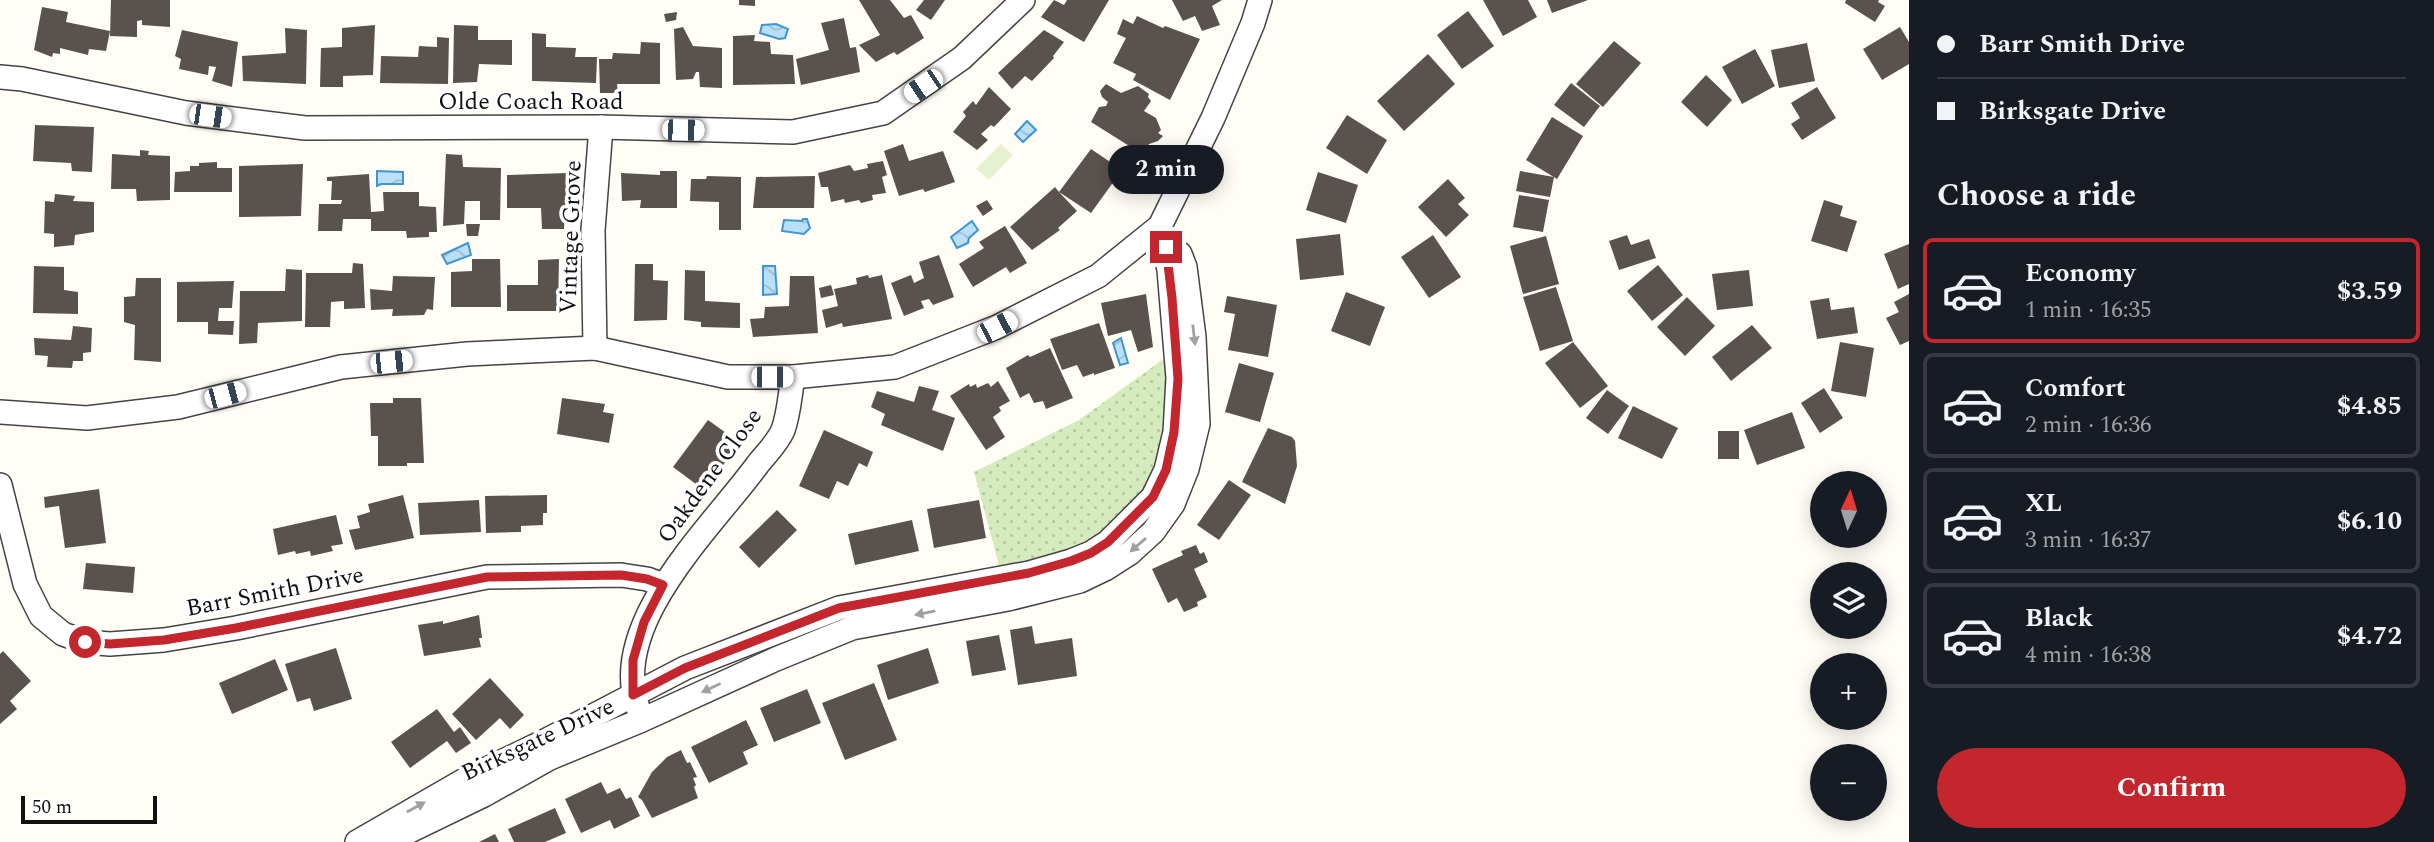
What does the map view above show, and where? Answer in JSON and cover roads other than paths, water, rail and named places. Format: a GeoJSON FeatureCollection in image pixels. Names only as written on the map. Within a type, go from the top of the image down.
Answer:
{"type":"FeatureCollection","features":[{"type":"Feature","properties":{"kind":"street","name":"Olde Coach Road"},"geometry":{"type":"LineString","coordinates":[[0,77],[22,79],[186,113],[305,128],[601,127],[793,132],[883,113],[962,58],[1023,0]]}},
{"type":"Feature","properties":{"kind":"street"},"geometry":{"type":"LineString","coordinates":[[0,412],[87,418],[178,407],[341,367],[467,354],[594,348],[728,377],[793,377],[895,367],[997,327],[1098,276],[1160,226],[1213,118],[1260,0]]}},
{"type":"Feature","properties":{"kind":"street","name":"Vintage Grove"},"geometry":{"type":"LineString","coordinates":[[594,348],[593,230],[601,127]]}},
{"type":"Feature","properties":{"kind":"street","name":"Birksgate Drive"},"geometry":{"type":"LineString","coordinates":[[357,842],[468,778],[685,668],[839,608],[1029,573],[1071,561],[1108,542],[1153,497],[1166,470],[1174,432],[1178,379],[1166,247],[1160,226]]}},
{"type":"Feature","properties":{"kind":"street","name":"Birksgate Drive"},"geometry":{"type":"LineString","coordinates":[[387,842],[484,795],[550,758],[852,628],[1008,599],[1080,581],[1105,569],[1130,552],[1153,532],[1174,504],[1187,469],[1198,424],[1195,348],[1185,267],[1177,245],[1160,226]]}},
{"type":"Feature","properties":{"kind":"street","name":"Oakdene Close"},"geometry":{"type":"LineString","coordinates":[[642,720],[633,695],[633,660],[644,622],[663,585],[783,430],[793,377]]}},
{"type":"Feature","properties":{"kind":"street","name":"Barr Smith Drive"},"geometry":{"type":"LineString","coordinates":[[0,485],[25,584],[40,616],[63,634],[85,642],[110,644],[164,640],[487,577],[621,575],[647,579],[663,585]]}},
{"type":"Feature","properties":{"kind":"water"},"geometry":{"type":"Polygon","coordinates":[[[776,24],[788,29],[785,38],[779,39],[760,33],[762,25],[776,24]]]}},
{"type":"Feature","properties":{"kind":"water"},"geometry":{"type":"Polygon","coordinates":[[[1027,121],[1036,130],[1023,142],[1015,134],[1027,121]]]}},
{"type":"Feature","properties":{"kind":"water"},"geometry":{"type":"Polygon","coordinates":[[[377,171],[403,172],[403,184],[377,186],[377,171]]]}},
{"type":"Feature","properties":{"kind":"water"},"geometry":{"type":"Polygon","coordinates":[[[807,219],[810,228],[804,234],[782,231],[784,220],[807,219]]]}},
{"type":"Feature","properties":{"kind":"water"},"geometry":{"type":"Polygon","coordinates":[[[972,221],[978,230],[969,238],[968,243],[957,248],[951,237],[972,221]]]}},
{"type":"Feature","properties":{"kind":"water"},"geometry":{"type":"Polygon","coordinates":[[[468,243],[471,255],[447,264],[442,255],[468,243]]]}},
{"type":"Feature","properties":{"kind":"water"},"geometry":{"type":"Polygon","coordinates":[[[763,266],[775,266],[777,294],[763,295],[763,266]]]}},
{"type":"Feature","properties":{"kind":"water"},"geometry":{"type":"Polygon","coordinates":[[[1121,338],[1128,363],[1120,365],[1113,343],[1121,338]]]}}]}
